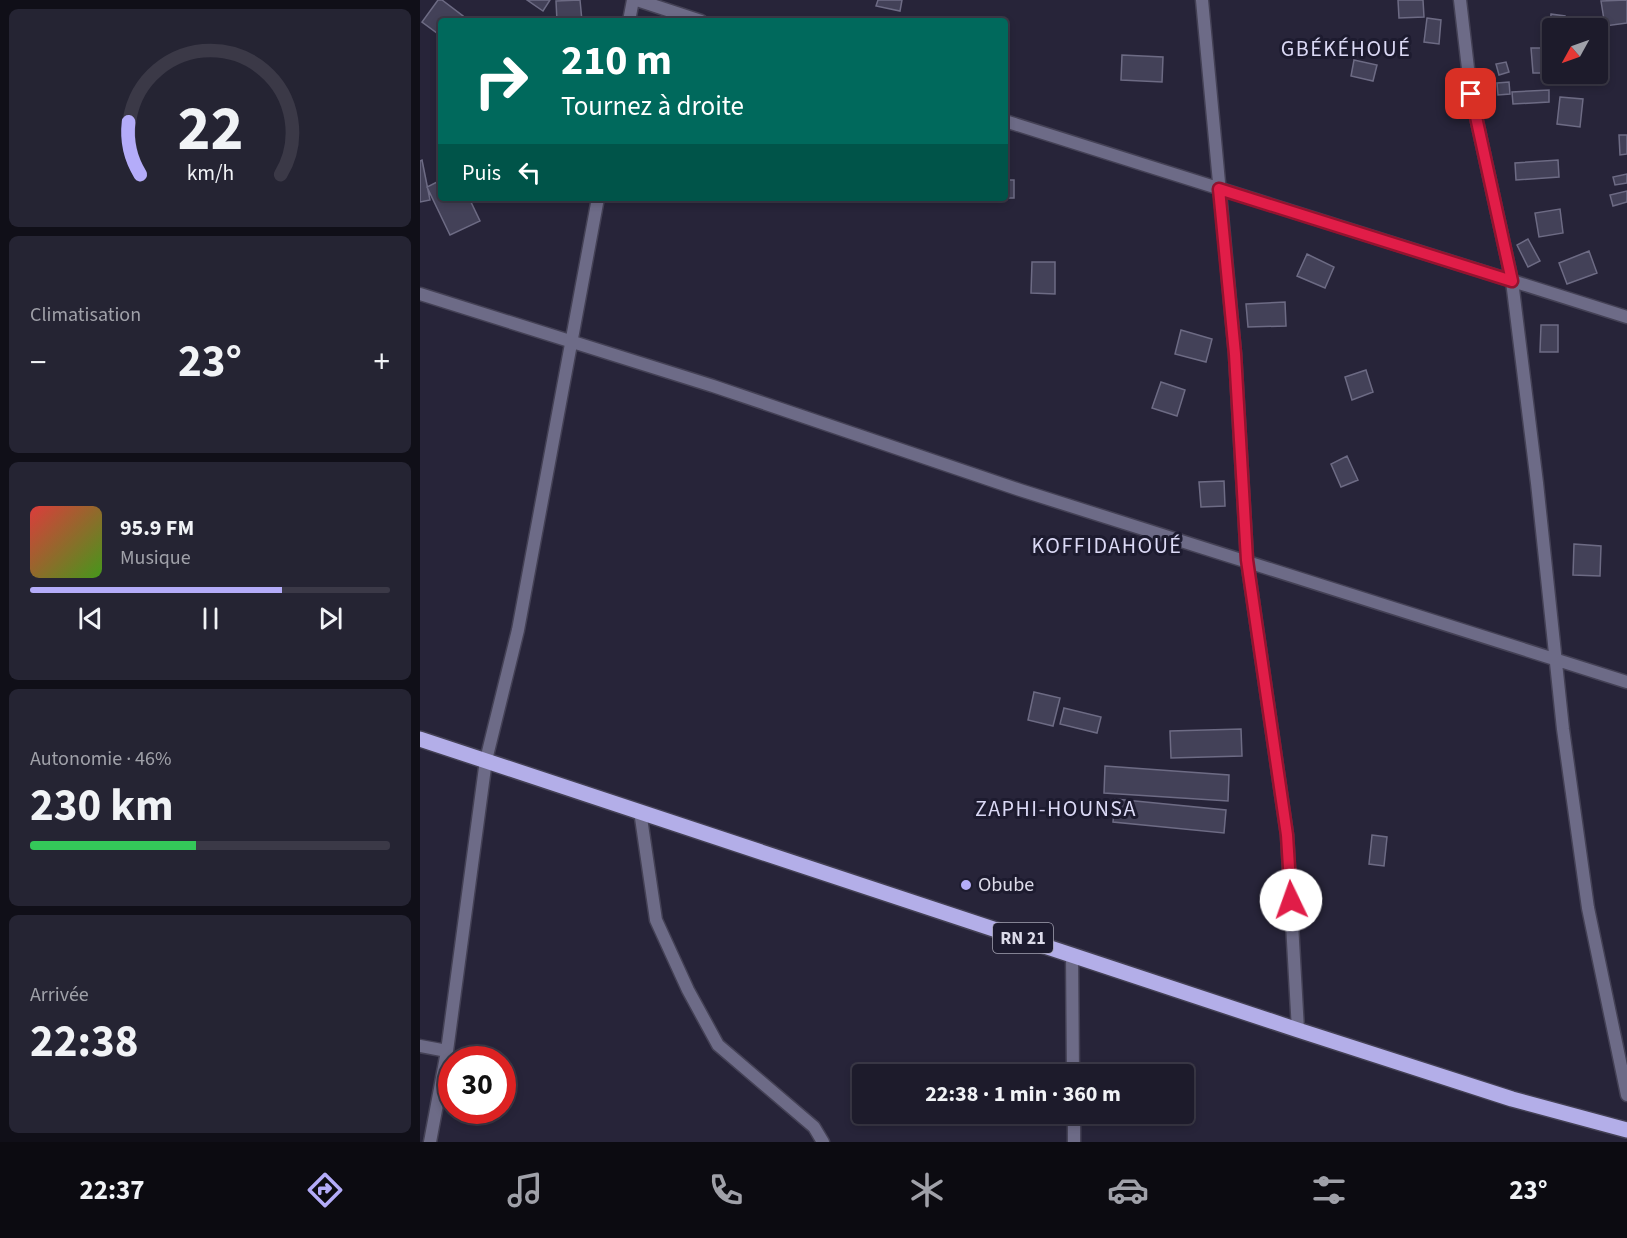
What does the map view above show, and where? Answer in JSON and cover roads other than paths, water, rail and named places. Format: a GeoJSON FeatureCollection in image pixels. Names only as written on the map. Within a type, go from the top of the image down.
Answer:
{"type":"FeatureCollection","features":[{"type":"Feature","properties":{"kind":"main road","name":"RN 21"},"geometry":{"type":"LineString","coordinates":[[420,739],[1298,1030],[1512,1099],[1627,1130]]}},
{"type":"Feature","properties":{"kind":"street"},"geometry":{"type":"LineString","coordinates":[[630,18],[635,0],[691,18]]}},
{"type":"Feature","properties":{"kind":"street"},"geometry":{"type":"LineString","coordinates":[[1202,0],[1235,354],[1247,560],[1287,835],[1298,1030]]}},
{"type":"Feature","properties":{"kind":"street"},"geometry":{"type":"LineString","coordinates":[[1460,0],[1471,94],[1512,281],[1537,483],[1563,729],[1588,908],[1627,1095]]}},
{"type":"Feature","properties":{"kind":"street"},"geometry":{"type":"LineString","coordinates":[[1008,122],[1627,317]]}},
{"type":"Feature","properties":{"kind":"street"},"geometry":{"type":"LineString","coordinates":[[448,1046],[486,760],[518,630],[597,201]]}},
{"type":"Feature","properties":{"kind":"street"},"geometry":{"type":"LineString","coordinates":[[420,294],[572,341],[1020,490],[1627,682]]}},
{"type":"Feature","properties":{"kind":"street"},"geometry":{"type":"LineString","coordinates":[[640,811],[656,920],[688,990],[718,1045],[814,1127],[824,1142]]}},
{"type":"Feature","properties":{"kind":"street"},"geometry":{"type":"LineString","coordinates":[[1072,954],[1073,1064]]}},
{"type":"Feature","properties":{"kind":"street"},"geometry":{"type":"LineString","coordinates":[[420,1046],[438,1050]]}},
{"type":"Feature","properties":{"kind":"street"},"geometry":{"type":"LineString","coordinates":[[430,1142],[438,1100]]}},
{"type":"Feature","properties":{"kind":"street"},"geometry":{"type":"LineString","coordinates":[[1074,1124],[1074,1142]]}},
{"type":"Feature","properties":{"kind":"place","name":"Obube"},"geometry":{"type":"Point","coordinates":[966,885]}},
{"type":"Feature","properties":{"kind":"district","name":"GBÉKÉHOUÉ"},"geometry":{"type":"Point","coordinates":[1346,49]}},
{"type":"Feature","properties":{"kind":"district","name":"KOFFIDAHOUÉ"},"geometry":{"type":"Point","coordinates":[1107,546]}},
{"type":"Feature","properties":{"kind":"district","name":"ZAPHI-HOUNSA"},"geometry":{"type":"Point","coordinates":[1056,809]}}]}
